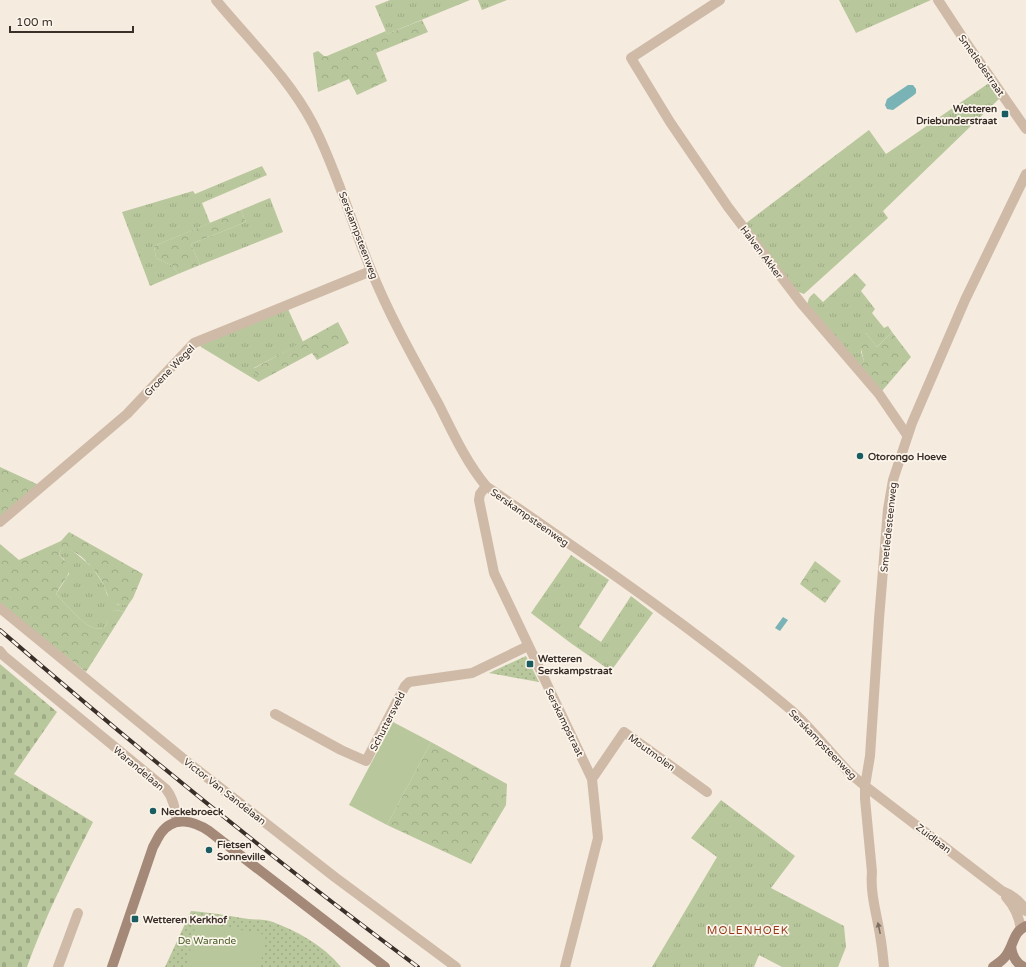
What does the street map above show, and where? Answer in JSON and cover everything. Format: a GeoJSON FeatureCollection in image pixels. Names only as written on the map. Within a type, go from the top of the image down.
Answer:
{"type":"FeatureCollection","features":[{"type":"Feature","properties":{"kind":"main road"},"geometry":{"type":"LineString","coordinates":[[112,967],[153,847],[161,832],[165,828],[177,822],[191,822],[209,831],[385,967]]}},
{"type":"Feature","properties":{"kind":"main road"},"geometry":{"type":"LineString","coordinates":[[993,967],[1004,959],[1015,935],[1024,928]]}},
{"type":"Feature","properties":{"kind":"main road"},"geometry":{"type":"LineString","coordinates":[[1011,946],[1012,954],[1020,967]]}},
{"type":"Feature","properties":{"kind":"street","name":"Serskampsteenweg"},"geometry":{"type":"LineString","coordinates":[[216,0],[282,78],[306,111],[336,176],[351,221],[371,271],[400,333],[454,435],[477,475],[486,486],[622,581],[728,659],[796,714],[846,769],[865,786],[864,795],[872,872],[871,880],[884,967]]}},
{"type":"Feature","properties":{"kind":"street","name":"Halven Akker"},"geometry":{"type":"LineString","coordinates":[[720,0],[632,58],[670,122],[728,206],[801,303],[879,394],[907,435]]}},
{"type":"Feature","properties":{"kind":"street","name":"Smetledestraat"},"geometry":{"type":"LineString","coordinates":[[938,0],[1026,129]]}},
{"type":"Feature","properties":{"kind":"street","name":"Smetledesteenweg"},"geometry":{"type":"LineString","coordinates":[[865,786],[870,756],[888,509],[893,480],[907,435],[965,300],[1026,174]]}},
{"type":"Feature","properties":{"kind":"street","name":"Groene Wegel"},"geometry":{"type":"LineString","coordinates":[[0,522],[127,414],[194,343],[371,271]]}},
{"type":"Feature","properties":{"kind":"street","name":"Serskampstraat"},"geometry":{"type":"LineString","coordinates":[[486,486],[480,494],[479,500],[494,573],[592,780],[598,838],[565,967]]}},
{"type":"Feature","properties":{"kind":"street","name":"Victor Van Sandelaan"},"geometry":{"type":"LineString","coordinates":[[0,608],[190,764],[336,878],[456,967]]}},
{"type":"Feature","properties":{"kind":"street","name":"Schuttersveld"},"geometry":{"type":"LineString","coordinates":[[275,714],[341,750],[366,761],[404,686],[409,682],[472,673],[528,646]]}},
{"type":"Feature","properties":{"kind":"street","name":"Warandelaan"},"geometry":{"type":"LineString","coordinates":[[0,651],[49,694],[166,789],[173,801],[177,822]]}},
{"type":"Feature","properties":{"kind":"street","name":"Moutmolen"},"geometry":{"type":"LineString","coordinates":[[592,780],[624,732],[707,792]]}},
{"type":"Feature","properties":{"kind":"street","name":"Zuidlaan"},"geometry":{"type":"LineString","coordinates":[[865,786],[1002,891],[1015,899],[1026,911]]}},
{"type":"Feature","properties":{"kind":"street","name":"Zuidlaan"},"geometry":{"type":"LineString","coordinates":[[1002,891],[1017,912],[1024,928]]}},
{"type":"Feature","properties":{"kind":"street"},"geometry":{"type":"LineString","coordinates":[[58,967],[78,913]]}},
{"type":"Feature","properties":{"kind":"green space"},"geometry":{"type":"Polygon","coordinates":[[[390,0],[470,0],[387,34],[375,6],[390,0]]]}},
{"type":"Feature","properties":{"kind":"green space"},"geometry":{"type":"Polygon","coordinates":[[[478,0],[507,0],[482,10],[478,0]]]}},
{"type":"Feature","properties":{"kind":"green space"},"geometry":{"type":"Polygon","coordinates":[[[839,0],[931,0],[856,33],[839,0]]]}},
{"type":"Feature","properties":{"kind":"green space"},"geometry":{"type":"Polygon","coordinates":[[[422,20],[428,32],[376,53],[387,81],[357,95],[349,79],[318,92],[313,53],[318,51],[324,56],[327,56],[386,31],[387,34],[422,20]]]}},
{"type":"Feature","properties":{"kind":"green space"},"geometry":{"type":"Polygon","coordinates":[[[989,83],[1000,98],[883,211],[888,218],[804,294],[796,291],[745,224],[869,130],[886,154],[989,83]]]}},
{"type":"Feature","properties":{"kind":"green space"},"geometry":{"type":"Polygon","coordinates":[[[262,166],[267,175],[202,203],[210,223],[154,246],[156,258],[173,266],[178,274],[150,286],[122,212],[193,191],[195,194],[262,166]]]}},
{"type":"Feature","properties":{"kind":"green space"},"geometry":{"type":"Polygon","coordinates":[[[270,198],[283,232],[200,265],[191,244],[246,222],[241,210],[270,198]]]}},
{"type":"Feature","properties":{"kind":"green space"},"geometry":{"type":"Polygon","coordinates":[[[241,210],[246,222],[191,244],[200,265],[178,274],[173,266],[156,258],[154,246],[241,210]]]}},
{"type":"Feature","properties":{"kind":"green space"},"geometry":{"type":"Polygon","coordinates":[[[855,273],[866,285],[861,291],[875,309],[872,313],[884,328],[888,326],[892,332],[877,347],[866,333],[861,352],[864,361],[860,366],[807,305],[809,298],[814,293],[823,302],[855,273]]]}},
{"type":"Feature","properties":{"kind":"green space"},"geometry":{"type":"Polygon","coordinates":[[[287,307],[303,342],[254,368],[260,381],[259,382],[201,347],[199,343],[287,307]]]}},
{"type":"Feature","properties":{"kind":"green space"},"geometry":{"type":"Polygon","coordinates":[[[338,322],[349,343],[317,360],[312,353],[260,381],[253,369],[338,322]]]}},
{"type":"Feature","properties":{"kind":"green space"},"geometry":{"type":"Polygon","coordinates":[[[892,332],[911,357],[882,391],[860,366],[864,361],[861,350],[862,339],[866,333],[877,347],[892,332]]]}},
{"type":"Feature","properties":{"kind":"green space"},"geometry":{"type":"Polygon","coordinates":[[[0,467],[39,485],[0,519],[0,467]]]}},
{"type":"Feature","properties":{"kind":"green space"},"geometry":{"type":"Polygon","coordinates":[[[69,532],[143,574],[133,598],[128,605],[120,605],[113,602],[109,598],[100,578],[85,560],[73,551],[61,549],[59,555],[65,561],[69,570],[66,579],[56,594],[73,612],[87,625],[93,628],[104,628],[110,612],[116,610],[124,612],[86,672],[0,604],[0,544],[19,560],[61,541],[69,532]]]}},
{"type":"Feature","properties":{"kind":"green space"},"geometry":{"type":"Polygon","coordinates":[[[66,548],[73,551],[92,567],[104,585],[107,595],[118,605],[128,605],[124,612],[116,610],[111,612],[104,628],[94,628],[87,625],[56,594],[69,574],[64,559],[59,555],[61,549],[66,548]]]}},
{"type":"Feature","properties":{"kind":"green space"},"geometry":{"type":"Polygon","coordinates":[[[571,555],[609,580],[579,627],[601,642],[631,596],[653,613],[611,671],[531,613],[571,555]]]}},
{"type":"Feature","properties":{"kind":"green space"},"geometry":{"type":"Polygon","coordinates":[[[815,561],[841,581],[825,603],[800,584],[815,561]]]}},
{"type":"Feature","properties":{"kind":"green space"},"geometry":{"type":"Polygon","coordinates":[[[526,656],[539,682],[489,673],[526,656]]]}},
{"type":"Feature","properties":{"kind":"green space"},"geometry":{"type":"Polygon","coordinates":[[[0,664],[57,712],[14,774],[93,822],[49,912],[27,967],[0,967],[0,664]]]}},
{"type":"Feature","properties":{"kind":"green space"},"geometry":{"type":"Polygon","coordinates":[[[393,722],[431,742],[387,825],[349,805],[393,722]]]}},
{"type":"Feature","properties":{"kind":"green space"},"geometry":{"type":"Polygon","coordinates":[[[431,742],[507,784],[506,805],[471,864],[387,825],[431,742]]]}},
{"type":"Feature","properties":{"kind":"green space"},"geometry":{"type":"Polygon","coordinates":[[[721,800],[795,856],[771,888],[844,926],[846,947],[838,967],[782,967],[759,955],[754,967],[652,967],[717,857],[691,838],[721,800]]]}},
{"type":"Feature","properties":{"kind":"green space","name":"De Warande"},"geometry":{"type":"Polygon","coordinates":[[[191,911],[270,921],[290,929],[308,939],[326,952],[341,967],[165,967],[191,911]]]}},
{"type":"Feature","properties":{"kind":"green space"},"geometry":{"type":"Polygon","coordinates":[[[196,921],[266,935],[260,967],[187,967],[196,921]]]}},
{"type":"Feature","properties":{"kind":"water"},"geometry":{"type":"Polygon","coordinates":[[[908,85],[913,85],[916,89],[916,93],[893,110],[887,109],[885,105],[887,99],[908,85]]]}},
{"type":"Feature","properties":{"kind":"water"},"geometry":{"type":"Polygon","coordinates":[[[783,617],[788,620],[780,631],[775,628],[783,617]]]}},
{"type":"Feature","properties":{"kind":"railway"},"geometry":{"type":"LineString","coordinates":[[0,630],[102,717],[258,844],[418,967]]}},
{"type":"Feature","properties":{"kind":"place","name":"Wetteren Driebunderstraat"},"geometry":{"type":"Point","coordinates":[1005,114]}},
{"type":"Feature","properties":{"kind":"place","name":"Otorongo Hoeve"},"geometry":{"type":"Point","coordinates":[860,456]}},
{"type":"Feature","properties":{"kind":"place","name":"Wetteren Serskampstraat"},"geometry":{"type":"Point","coordinates":[530,664]}},
{"type":"Feature","properties":{"kind":"place","name":"Neckebroeck"},"geometry":{"type":"Point","coordinates":[153,811]}},
{"type":"Feature","properties":{"kind":"place","name":"Fietsen Sonneville"},"geometry":{"type":"Point","coordinates":[209,850]}},
{"type":"Feature","properties":{"kind":"place","name":"Wetteren Kerkhof"},"geometry":{"type":"Point","coordinates":[135,919]}},
{"type":"Feature","properties":{"kind":"district","name":"MOLENHOEK"},"geometry":{"type":"Point","coordinates":[748,930]}}]}
